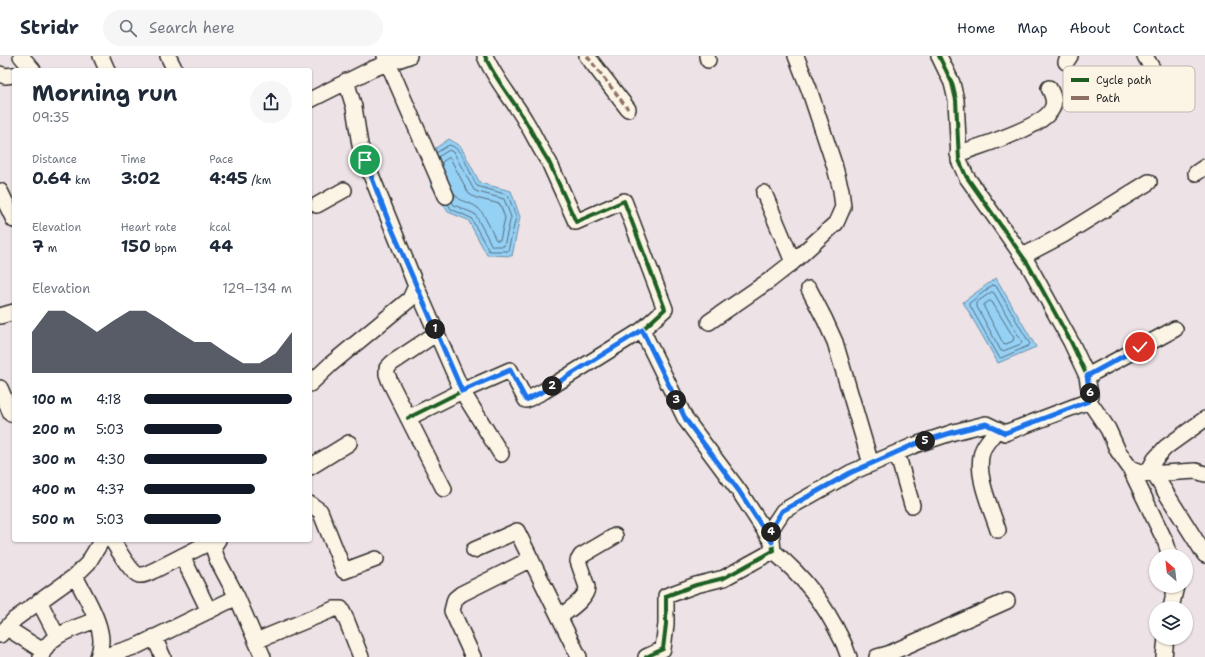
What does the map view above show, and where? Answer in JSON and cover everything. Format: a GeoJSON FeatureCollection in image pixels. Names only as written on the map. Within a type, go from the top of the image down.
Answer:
{"type":"FeatureCollection","features":[{"type":"Feature","properties":{"kind":"street"},"geometry":{"type":"LineString","coordinates":[[21,56],[31,68]]}},
{"type":"Feature","properties":{"kind":"street"},"geometry":{"type":"LineString","coordinates":[[101,56],[106,68]]}},
{"type":"Feature","properties":{"kind":"street"},"geometry":{"type":"LineString","coordinates":[[168,56],[174,68]]}},
{"type":"Feature","properties":{"kind":"street"},"geometry":{"type":"LineString","coordinates":[[312,99],[372,69],[386,59],[409,56]]}},
{"type":"Feature","properties":{"kind":"street"},"geometry":{"type":"LineString","coordinates":[[408,418],[462,391],[510,370],[526,400],[544,391],[642,330],[665,309],[624,201],[576,222],[549,162],[542,153],[526,122],[493,72],[485,56]]}},
{"type":"Feature","properties":{"kind":"street"},"geometry":{"type":"LineString","coordinates":[[587,56],[628,109]]}},
{"type":"Feature","properties":{"kind":"street"},"geometry":{"type":"LineString","coordinates":[[709,322],[770,280],[793,262],[836,223],[843,207],[841,190],[834,164],[809,89],[796,56]]}},
{"type":"Feature","properties":{"kind":"street"},"geometry":{"type":"LineString","coordinates":[[939,56],[952,83],[956,100],[958,118],[958,154],[966,176],[1023,256],[1070,342],[1087,376],[1090,395],[1089,401],[1108,429],[1118,451],[1130,468],[1168,549]]}},
{"type":"Feature","properties":{"kind":"street"},"geometry":{"type":"LineString","coordinates":[[1145,56],[1151,66]]}},
{"type":"Feature","properties":{"kind":"street"},"geometry":{"type":"LineString","coordinates":[[386,59],[446,196]]}},
{"type":"Feature","properties":{"kind":"street"},"geometry":{"type":"LineString","coordinates":[[0,74],[5,76],[12,75]]}},
{"type":"Feature","properties":{"kind":"street"},"geometry":{"type":"LineString","coordinates":[[346,81],[354,107],[360,145],[388,220],[462,391],[501,454]]}},
{"type":"Feature","properties":{"kind":"street"},"geometry":{"type":"LineString","coordinates":[[958,154],[1026,129],[1038,123],[1053,107],[1054,99],[1049,88]]}},
{"type":"Feature","properties":{"kind":"street"},"geometry":{"type":"LineString","coordinates":[[1023,256],[1063,235],[1150,182]]}},
{"type":"Feature","properties":{"kind":"street"},"geometry":{"type":"LineString","coordinates":[[312,203],[344,190]]}},
{"type":"Feature","properties":{"kind":"street"},"geometry":{"type":"LineString","coordinates":[[0,191],[12,216]]}},
{"type":"Feature","properties":{"kind":"street"},"geometry":{"type":"LineString","coordinates":[[764,193],[793,262]]}},
{"type":"Feature","properties":{"kind":"street"},"geometry":{"type":"LineString","coordinates":[[312,382],[331,364],[410,299],[416,286]]}},
{"type":"Feature","properties":{"kind":"street"},"geometry":{"type":"LineString","coordinates":[[809,289],[835,342],[871,464]]}},
{"type":"Feature","properties":{"kind":"street"},"geometry":{"type":"LineString","coordinates":[[1087,376],[1175,329]]}},
{"type":"Feature","properties":{"kind":"street"},"geometry":{"type":"LineString","coordinates":[[642,330],[686,420],[739,491],[773,547],[805,581],[819,599],[843,642],[849,657]]}},
{"type":"Feature","properties":{"kind":"street"},"geometry":{"type":"LineString","coordinates":[[437,333],[392,363],[387,368],[387,374],[444,489]]}},
{"type":"Feature","properties":{"kind":"street"},"geometry":{"type":"LineString","coordinates":[[0,388],[8,416]]}},
{"type":"Feature","properties":{"kind":"street"},"geometry":{"type":"LineString","coordinates":[[773,547],[771,529],[782,511],[850,473],[915,444],[948,434],[986,424],[1005,433],[1089,401]]}},
{"type":"Feature","properties":{"kind":"street"},"geometry":{"type":"LineString","coordinates":[[1150,474],[1155,459],[1166,447],[1205,419]]}},
{"type":"Feature","properties":{"kind":"street"},"geometry":{"type":"LineString","coordinates":[[997,429],[982,451],[980,466],[984,488],[998,530]]}},
{"type":"Feature","properties":{"kind":"street"},"geometry":{"type":"LineString","coordinates":[[312,466],[349,443]]}},
{"type":"Feature","properties":{"kind":"street"},"geometry":{"type":"LineString","coordinates":[[897,453],[912,505]]}},
{"type":"Feature","properties":{"kind":"street"},"geometry":{"type":"LineString","coordinates":[[1130,468],[1150,474],[1196,471],[1205,474]]}},
{"type":"Feature","properties":{"kind":"street"},"geometry":{"type":"LineString","coordinates":[[1150,474],[1205,555]]}},
{"type":"Feature","properties":{"kind":"street"},"geometry":{"type":"LineString","coordinates":[[312,505],[320,511],[344,571],[376,559]]}},
{"type":"Feature","properties":{"kind":"street"},"geometry":{"type":"LineString","coordinates":[[474,550],[517,531],[579,657]]}},
{"type":"Feature","properties":{"kind":"street"},"geometry":{"type":"LineString","coordinates":[[560,617],[587,591],[587,586],[578,561],[581,556],[615,536]]}},
{"type":"Feature","properties":{"kind":"street"},"geometry":{"type":"LineString","coordinates":[[96,620],[57,636],[49,642],[42,654],[4,632],[15,619],[75,576],[88,563],[101,542]]}},
{"type":"Feature","properties":{"kind":"street"},"geometry":{"type":"LineString","coordinates":[[113,542],[134,572],[140,575],[150,572],[210,542]]}},
{"type":"Feature","properties":{"kind":"street"},"geometry":{"type":"LineString","coordinates":[[212,542],[217,559],[237,597],[263,657]]}},
{"type":"Feature","properties":{"kind":"street"},"geometry":{"type":"LineString","coordinates":[[646,657],[664,653],[666,596],[696,585],[724,578],[773,547]]}},
{"type":"Feature","properties":{"kind":"street"},"geometry":{"type":"LineString","coordinates":[[182,556],[209,611]]}},
{"type":"Feature","properties":{"kind":"street"},"geometry":{"type":"LineString","coordinates":[[473,657],[452,611],[454,599],[461,594],[531,559]]}},
{"type":"Feature","properties":{"kind":"street"},"geometry":{"type":"LineString","coordinates":[[75,576],[96,620],[100,633],[101,646],[98,657]]}},
{"type":"Feature","properties":{"kind":"street"},"geometry":{"type":"LineString","coordinates":[[102,657],[136,646],[237,597]]}},
{"type":"Feature","properties":{"kind":"street"},"geometry":{"type":"LineString","coordinates":[[40,601],[57,636]]}},
{"type":"Feature","properties":{"kind":"street"},"geometry":{"type":"LineString","coordinates":[[885,656],[1007,601]]}},
{"type":"Feature","properties":{"kind":"street"},"geometry":{"type":"LineString","coordinates":[[256,641],[334,609],[341,609],[361,657]]}},
{"type":"Feature","properties":{"kind":"street"},"geometry":{"type":"LineString","coordinates":[[154,637],[163,657]]}},
{"type":"Feature","properties":{"kind":"street"},"geometry":{"type":"LineString","coordinates":[[1164,657],[1165,645]]}},
{"type":"Feature","properties":{"kind":"water"},"geometry":{"type":"Polygon","coordinates":[[[449,139],[461,147],[480,183],[511,191],[520,217],[512,256],[487,255],[468,220],[448,212],[431,185],[424,156],[449,139]]]}},
{"type":"Feature","properties":{"kind":"water"},"geometry":{"type":"Polygon","coordinates":[[[996,278],[1036,347],[998,363],[963,302],[996,278]]]}},
{"type":"Feature","properties":{"kind":"marked path"},"geometry":{"type":"LineString","coordinates":[[587,56],[628,109]]}},
{"type":"Feature","properties":{"kind":"cycle path"},"geometry":{"type":"LineString","coordinates":[[408,418],[462,391],[510,370],[526,400],[544,391],[642,330],[665,309],[624,201],[576,222],[549,162],[521,114],[489,65],[485,56]]}},
{"type":"Feature","properties":{"kind":"cycle path"},"geometry":{"type":"LineString","coordinates":[[646,657],[663,649],[666,624],[666,596],[696,585],[724,578],[773,551],[771,529],[783,511],[850,473],[915,445],[954,432],[986,424],[1005,433],[1089,401],[1090,395],[1087,376],[1071,342],[1028,264],[966,176],[959,160],[956,100],[952,83],[939,56]]}},
{"type":"Feature","properties":{"kind":"route"},"geometry":{"type":"LineString","coordinates":[[365,160],[388,220],[462,391],[510,370],[526,400],[544,391],[642,330],[686,420],[739,491],[772,542],[771,529],[782,511],[850,473],[915,444],[954,432],[986,424],[1005,433],[1089,401],[1090,395],[1087,376],[1140,347]]}}]}
